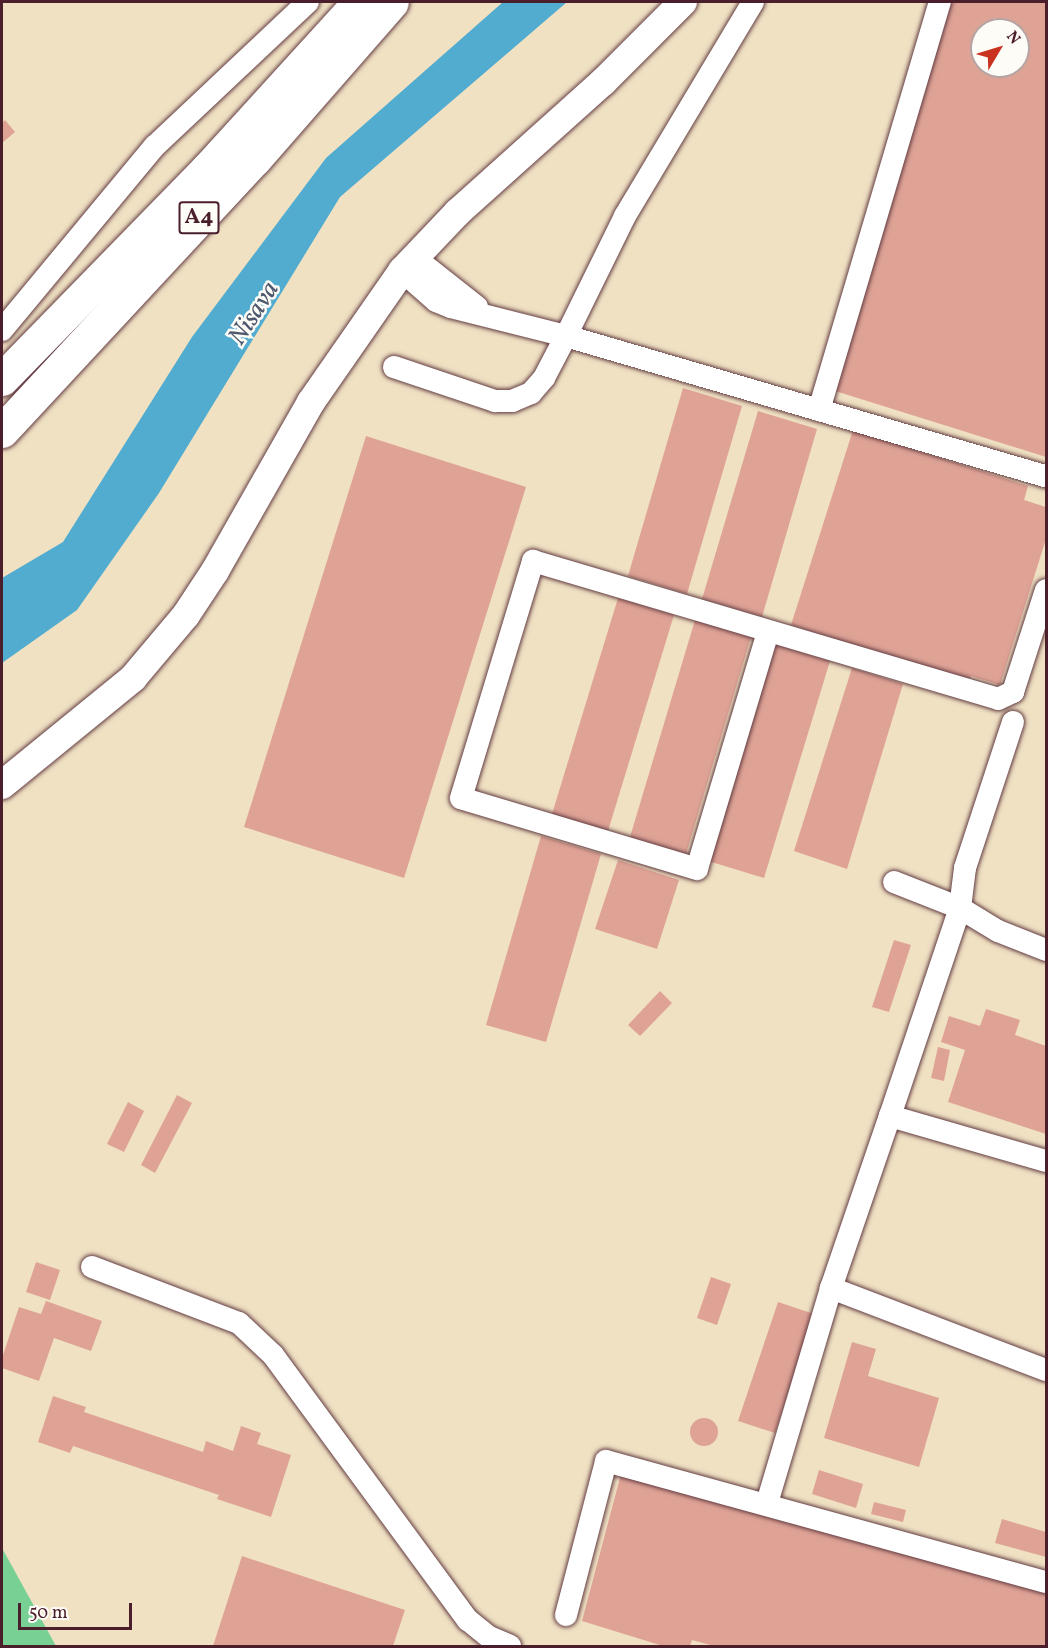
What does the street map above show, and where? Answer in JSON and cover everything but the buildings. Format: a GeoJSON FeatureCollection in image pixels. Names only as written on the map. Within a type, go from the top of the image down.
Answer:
{"type":"FeatureCollection","features":[{"type":"Feature","properties":{"kind":"highway","name":"A4"},"geometry":{"type":"LineString","coordinates":[[2,379],[208,168],[359,2]]}},
{"type":"Feature","properties":{"kind":"highway","name":"A4"},"geometry":{"type":"LineString","coordinates":[[2,431],[255,159],[392,2]]}},
{"type":"Feature","properties":{"kind":"main road"},"geometry":{"type":"LineString","coordinates":[[2,785],[133,678],[186,615],[311,402],[408,264],[472,199],[603,82],[683,2]]}},
{"type":"Feature","properties":{"kind":"street"},"geometry":{"type":"LineString","coordinates":[[2,330],[155,146],[308,2]]}},
{"type":"Feature","properties":{"kind":"street"},"geometry":{"type":"LineString","coordinates":[[394,368],[495,400],[512,401],[531,393],[544,378],[625,216],[753,2]]}},
{"type":"Feature","properties":{"kind":"street"},"geometry":{"type":"LineString","coordinates":[[819,410],[940,2]]}},
{"type":"Feature","properties":{"kind":"street"},"geometry":{"type":"LineString","coordinates":[[408,264],[495,316],[1047,476]]}},
{"type":"Feature","properties":{"kind":"street"},"geometry":{"type":"LineString","coordinates":[[768,632],[697,869],[461,798],[533,561],[998,699],[1013,693],[1039,636],[1047,590]]}},
{"type":"Feature","properties":{"kind":"street"},"geometry":{"type":"LineString","coordinates":[[767,1503],[831,1288],[960,908],[965,868],[1013,722]]}},
{"type":"Feature","properties":{"kind":"street"},"geometry":{"type":"LineString","coordinates":[[894,882],[960,908],[998,931],[1047,950]]}},
{"type":"Feature","properties":{"kind":"street"},"geometry":{"type":"LineString","coordinates":[[890,1116],[1047,1161]]}},
{"type":"Feature","properties":{"kind":"street"},"geometry":{"type":"LineString","coordinates":[[92,1267],[238,1323],[247,1331],[273,1355],[468,1620],[489,1637],[510,1647]]}},
{"type":"Feature","properties":{"kind":"street"},"geometry":{"type":"LineString","coordinates":[[831,1288],[1047,1371]]}},
{"type":"Feature","properties":{"kind":"street"},"geometry":{"type":"LineString","coordinates":[[566,1615],[606,1461],[767,1503],[1047,1582]]}},
{"type":"Feature","properties":{"kind":"green space"},"geometry":{"type":"Polygon","coordinates":[[[2,1548],[56,1646],[2,1646],[2,1548]]]}},
{"type":"Feature","properties":{"kind":"water","name":"Nisava"},"geometry":{"type":"Polygon","coordinates":[[[503,2],[567,2],[340,197],[159,493],[77,610],[2,663],[2,578],[63,542],[192,337],[326,158],[503,2]]]}}]}
